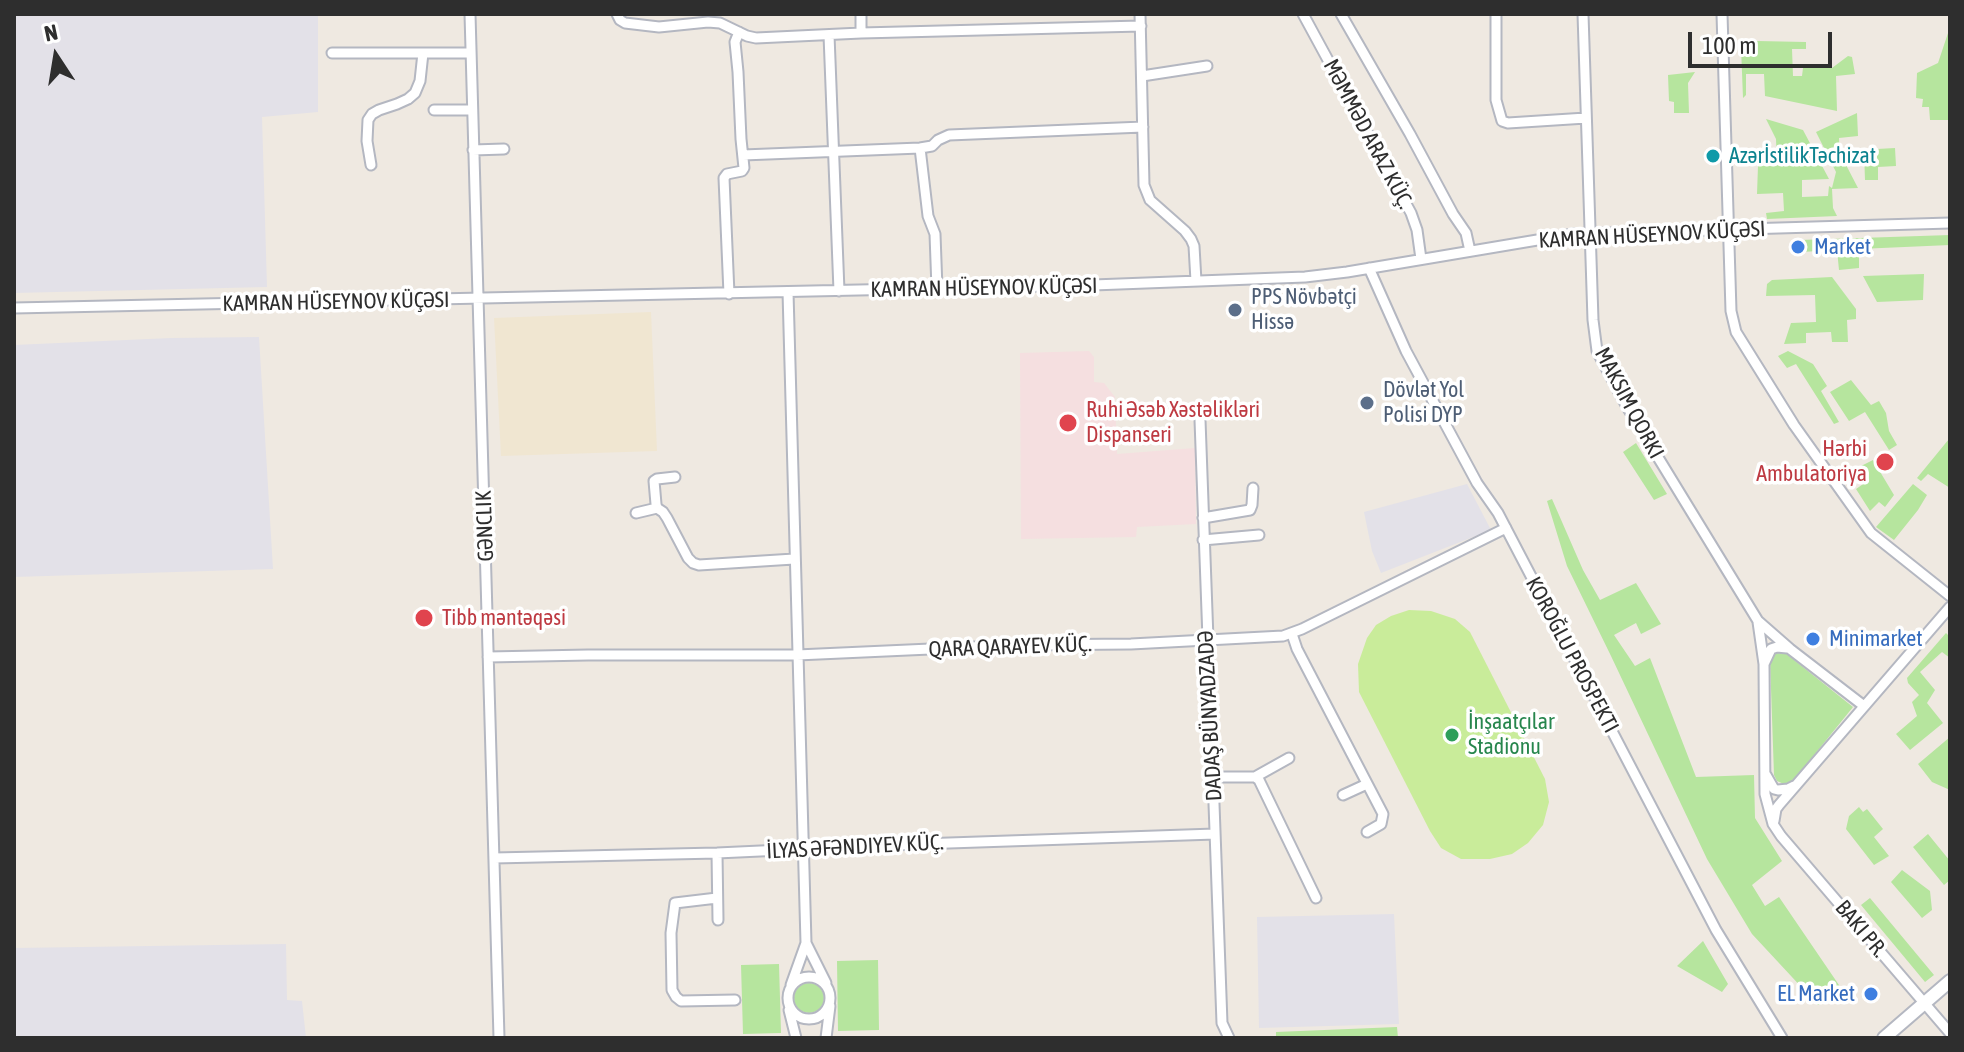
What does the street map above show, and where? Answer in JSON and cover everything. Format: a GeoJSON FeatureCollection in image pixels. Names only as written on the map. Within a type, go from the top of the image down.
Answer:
{"type":"FeatureCollection","features":[{"type":"Feature","properties":{"kind":"street","name":"GƏNCLIK"},"geometry":{"type":"LineString","coordinates":[[470,14],[499,1038]]}},
{"type":"Feature","properties":{"kind":"street"},"geometry":{"type":"LineString","coordinates":[[617,14],[625,23],[659,27],[708,18],[756,38],[1141,26]]}},
{"type":"Feature","properties":{"kind":"street"},"geometry":{"type":"LineString","coordinates":[[861,14],[861,33]]}},
{"type":"Feature","properties":{"kind":"street"},"geometry":{"type":"LineString","coordinates":[[1140,14],[1144,185],[1146,194],[1191,239],[1196,281]]}},
{"type":"Feature","properties":{"kind":"street","name":"MƏMMƏD ARAZ KÜÇ."},"geometry":{"type":"LineString","coordinates":[[1303,14],[1411,213],[1421,259]]}},
{"type":"Feature","properties":{"kind":"street"},"geometry":{"type":"LineString","coordinates":[[1341,14],[1466,233],[1470,251]]}},
{"type":"Feature","properties":{"kind":"street"},"geometry":{"type":"LineString","coordinates":[[1496,14],[1496,100],[1502,121],[1586,118]]}},
{"type":"Feature","properties":{"kind":"street","name":"MAKSIM QORKI"},"geometry":{"type":"LineString","coordinates":[[1583,14],[1594,337],[1602,363],[1758,621]]}},
{"type":"Feature","properties":{"kind":"street"},"geometry":{"type":"LineString","coordinates":[[1722,14],[1732,320],[1741,343],[1794,425],[1871,533],[1950,596]]}},
{"type":"Feature","properties":{"kind":"street"},"geometry":{"type":"LineString","coordinates":[[729,294],[724,178],[744,168],[735,42],[739,32]]}},
{"type":"Feature","properties":{"kind":"street"},"geometry":{"type":"LineString","coordinates":[[829,35],[839,291]]}},
{"type":"Feature","properties":{"kind":"street"},"geometry":{"type":"LineString","coordinates":[[332,53],[471,53]]}},
{"type":"Feature","properties":{"kind":"street"},"geometry":{"type":"LineString","coordinates":[[371,165],[368,120],[372,114],[415,93],[420,81],[423,53]]}},
{"type":"Feature","properties":{"kind":"street"},"geometry":{"type":"LineString","coordinates":[[1142,76],[1207,66]]}},
{"type":"Feature","properties":{"kind":"street"},"geometry":{"type":"LineString","coordinates":[[434,110],[471,110]]}},
{"type":"Feature","properties":{"kind":"street"},"geometry":{"type":"LineString","coordinates":[[743,155],[920,148],[932,146],[949,135],[1143,127]]}},
{"type":"Feature","properties":{"kind":"street"},"geometry":{"type":"LineString","coordinates":[[920,148],[928,216],[935,234],[937,289]]}},
{"type":"Feature","properties":{"kind":"street"},"geometry":{"type":"LineString","coordinates":[[473,150],[504,149]]}},
{"type":"Feature","properties":{"kind":"street","name":"KAMRAN HÜSEYNOV KÜÇƏSI"},"geometry":{"type":"LineString","coordinates":[[14,308],[729,294],[1305,277],[1556,236],[1950,223]]}},
{"type":"Feature","properties":{"kind":"street","name":"KOROĞLU PROSPEKTI"},"geometry":{"type":"LineString","coordinates":[[1369,268],[1406,351],[1477,483],[1498,513],[1716,930],[1782,1038]]}},
{"type":"Feature","properties":{"kind":"street"},"geometry":{"type":"LineString","coordinates":[[788,292],[806,943],[789,989],[788,1003],[796,1038]]}},
{"type":"Feature","properties":{"kind":"street","name":"DADAŞ BÜNYADZADƏ"},"geometry":{"type":"LineString","coordinates":[[1221,406],[1201,413],[1222,1023],[1229,1038]]}},
{"type":"Feature","properties":{"kind":"street"},"geometry":{"type":"LineString","coordinates":[[657,508],[654,481],[675,477]]}},
{"type":"Feature","properties":{"kind":"street"},"geometry":{"type":"LineString","coordinates":[[1203,518],[1250,510],[1253,488]]}},
{"type":"Feature","properties":{"kind":"street"},"geometry":{"type":"LineString","coordinates":[[636,513],[657,508],[663,512],[688,558],[699,565],[794,559]]}},
{"type":"Feature","properties":{"kind":"street","name":"QARA QARAYEV KÜÇ."},"geometry":{"type":"LineString","coordinates":[[488,657],[797,655],[1019,645],[1131,644],[1292,634],[1506,528]]}},
{"type":"Feature","properties":{"kind":"street"},"geometry":{"type":"LineString","coordinates":[[1203,540],[1259,535]]}},
{"type":"Feature","properties":{"kind":"street"},"geometry":{"type":"LineString","coordinates":[[1773,824],[1776,809],[1950,607]]}},
{"type":"Feature","properties":{"kind":"street"},"geometry":{"type":"LineString","coordinates":[[1758,621],[1864,706]]}},
{"type":"Feature","properties":{"kind":"street"},"geometry":{"type":"LineString","coordinates":[[1758,621],[1764,664],[1765,794],[1773,824],[1950,1033]]}},
{"type":"Feature","properties":{"kind":"street"},"geometry":{"type":"LineString","coordinates":[[1292,634],[1383,814],[1381,824],[1367,832]]}},
{"type":"Feature","properties":{"kind":"street"},"geometry":{"type":"LineString","coordinates":[[1764,664],[1771,649],[1790,649]]}},
{"type":"Feature","properties":{"kind":"street"},"geometry":{"type":"LineString","coordinates":[[1213,777],[1255,777],[1289,758]]}},
{"type":"Feature","properties":{"kind":"street"},"geometry":{"type":"LineString","coordinates":[[1764,772],[1778,790],[1798,784]]}},
{"type":"Feature","properties":{"kind":"street"},"geometry":{"type":"LineString","coordinates":[[1255,777],[1262,784],[1316,898]]}},
{"type":"Feature","properties":{"kind":"street"},"geometry":{"type":"LineString","coordinates":[[1343,795],[1367,784]]}},
{"type":"Feature","properties":{"kind":"street","name":"İLYAS ƏFƏNDIYEV KÜÇ."},"geometry":{"type":"LineString","coordinates":[[494,858],[717,853],[1215,834]]}},
{"type":"Feature","properties":{"kind":"street"},"geometry":{"type":"LineString","coordinates":[[717,853],[718,920]]}},
{"type":"Feature","properties":{"kind":"street"},"geometry":{"type":"LineString","coordinates":[[717,898],[675,903],[671,933],[672,990],[681,1001],[735,1000]]}},
{"type":"Feature","properties":{"kind":"street"},"geometry":{"type":"LineString","coordinates":[[806,943],[830,995],[826,1038]]}},
{"type":"Feature","properties":{"kind":"street"},"geometry":{"type":"LineString","coordinates":[[789,989],[800,978],[810,977],[819,979],[830,995]]}},
{"type":"Feature","properties":{"kind":"street"},"geometry":{"type":"LineString","coordinates":[[1884,1038],[1950,981]]}},
{"type":"Feature","properties":{"kind":"street"},"geometry":{"type":"LineString","coordinates":[[788,1003],[796,1015],[810,1019],[824,1013],[830,995]]}},
{"type":"Feature","properties":{"kind":"shaded area"},"geometry":{"type":"Polygon","coordinates":[[[14,14],[318,14],[318,112],[262,117],[267,287],[14,293],[14,14]]]}},
{"type":"Feature","properties":{"kind":"shaded area"},"geometry":{"type":"Polygon","coordinates":[[[651,312],[657,451],[501,456],[494,318],[651,312]]]}},
{"type":"Feature","properties":{"kind":"shaded area"},"geometry":{"type":"Polygon","coordinates":[[[259,337],[273,569],[14,577],[14,345],[259,337]]]}},
{"type":"Feature","properties":{"kind":"shaded area","name":"Ruhi Əsəb Xəstəlikləri Dispanseri"},"geometry":{"type":"Polygon","coordinates":[[[1089,351],[1094,357],[1094,382],[1104,383],[1115,397],[1117,454],[1195,448],[1196,524],[1137,527],[1136,537],[1021,539],[1020,353],[1089,351]]]}},
{"type":"Feature","properties":{"kind":"shaded area"},"geometry":{"type":"Polygon","coordinates":[[[1467,484],[1491,530],[1381,573],[1372,551],[1364,512],[1467,484]]]}},
{"type":"Feature","properties":{"kind":"shaded area"},"geometry":{"type":"Polygon","coordinates":[[[1394,914],[1399,1024],[1259,1028],[1257,917],[1394,914]]]}},
{"type":"Feature","properties":{"kind":"shaded area"},"geometry":{"type":"Polygon","coordinates":[[[286,944],[287,1000],[302,1001],[306,1038],[14,1038],[14,948],[286,944]]]}},
{"type":"Feature","properties":{"kind":"green space"},"geometry":{"type":"Polygon","coordinates":[[[1950,27],[1948,120],[1930,120],[1929,107],[1922,107],[1923,99],[1916,98],[1917,73],[1938,63],[1950,27]]]}},
{"type":"Feature","properties":{"kind":"green space"},"geometry":{"type":"Polygon","coordinates":[[[1757,41],[1806,42],[1806,49],[1792,49],[1793,76],[1802,76],[1803,68],[1832,68],[1848,56],[1852,57],[1855,74],[1836,76],[1837,111],[1765,96],[1764,74],[1746,74],[1746,95],[1743,98],[1741,47],[1757,41]]]}},
{"type":"Feature","properties":{"kind":"green space"},"geometry":{"type":"Polygon","coordinates":[[[1695,72],[1688,83],[1689,113],[1674,113],[1674,102],[1669,101],[1668,75],[1695,72]]]}},
{"type":"Feature","properties":{"kind":"green space"},"geometry":{"type":"Polygon","coordinates":[[[1857,113],[1858,136],[1839,138],[1840,163],[1845,163],[1858,188],[1832,189],[1833,208],[1837,216],[1767,219],[1766,213],[1784,211],[1783,193],[1757,194],[1758,166],[1777,165],[1776,139],[1766,119],[1803,130],[1829,179],[1802,180],[1802,197],[1828,196],[1836,172],[1816,132],[1857,113]]]}},
{"type":"Feature","properties":{"kind":"green space"},"geometry":{"type":"Polygon","coordinates":[[[1895,148],[1896,166],[1878,167],[1878,180],[1865,180],[1864,151],[1895,148]]]}},
{"type":"Feature","properties":{"kind":"green space"},"geometry":{"type":"Polygon","coordinates":[[[1950,235],[1950,245],[1859,249],[1859,268],[1839,270],[1837,250],[1801,252],[1800,240],[1950,235]]]}},
{"type":"Feature","properties":{"kind":"green space"},"geometry":{"type":"Polygon","coordinates":[[[1924,274],[1923,300],[1877,302],[1863,276],[1924,274]]]}},
{"type":"Feature","properties":{"kind":"green space"},"geometry":{"type":"Polygon","coordinates":[[[1832,277],[1856,309],[1856,319],[1847,320],[1848,342],[1832,342],[1831,332],[1806,333],[1806,343],[1784,344],[1791,323],[1816,322],[1815,295],[1766,296],[1767,284],[1772,280],[1832,277]]]}},
{"type":"Feature","properties":{"kind":"green space"},"geometry":{"type":"Polygon","coordinates":[[[1788,351],[1813,364],[1827,386],[1821,391],[1839,422],[1834,424],[1796,364],[1787,368],[1778,356],[1788,351]]]}},
{"type":"Feature","properties":{"kind":"green space"},"geometry":{"type":"Polygon","coordinates":[[[1851,380],[1871,405],[1879,401],[1886,413],[1889,431],[1897,445],[1889,450],[1865,412],[1849,421],[1830,392],[1851,380]]]}},
{"type":"Feature","properties":{"kind":"green space"},"geometry":{"type":"Polygon","coordinates":[[[1949,439],[1950,488],[1928,474],[1921,481],[1917,478],[1949,439]]]}},
{"type":"Feature","properties":{"kind":"green space"},"geometry":{"type":"Polygon","coordinates":[[[1636,443],[1667,494],[1654,500],[1623,452],[1636,443]]]}},
{"type":"Feature","properties":{"kind":"green space"},"geometry":{"type":"Polygon","coordinates":[[[1873,460],[1894,495],[1885,507],[1879,502],[1870,511],[1856,489],[1869,480],[1861,466],[1873,460]]]}},
{"type":"Feature","properties":{"kind":"green space"},"geometry":{"type":"Polygon","coordinates":[[[1913,484],[1927,495],[1894,540],[1876,527],[1913,484]]]}},
{"type":"Feature","properties":{"kind":"green space"},"geometry":{"type":"Polygon","coordinates":[[[1552,499],[1583,570],[1600,600],[1636,583],[1661,624],[1641,634],[1636,623],[1614,635],[1635,666],[1650,658],[1696,777],[1754,775],[1755,818],[1782,861],[1752,885],[1765,906],[1779,897],[1841,988],[1818,1005],[1752,934],[1707,859],[1567,566],[1547,501],[1552,499]]]}},
{"type":"Feature","properties":{"kind":"green space","name":"İnşaatçılar Stadionu"},"geometry":{"type":"Polygon","coordinates":[[[1409,610],[1431,611],[1455,619],[1470,632],[1545,779],[1549,802],[1543,825],[1528,843],[1512,854],[1490,859],[1461,859],[1441,848],[1359,692],[1358,664],[1367,638],[1376,625],[1409,610]]]}},
{"type":"Feature","properties":{"kind":"green space"},"geometry":{"type":"Polygon","coordinates":[[[1946,633],[1950,637],[1950,658],[1942,652],[1920,672],[1935,690],[1927,703],[1943,723],[1910,750],[1896,734],[1917,716],[1912,702],[1919,695],[1907,678],[1946,633]]]}},
{"type":"Feature","properties":{"kind":"green space"},"geometry":{"type":"Polygon","coordinates":[[[1778,652],[1784,652],[1853,707],[1794,780],[1784,784],[1777,781],[1774,775],[1770,660],[1778,652]]]}},
{"type":"Feature","properties":{"kind":"green space"},"geometry":{"type":"Polygon","coordinates":[[[1950,737],[1950,790],[1932,782],[1918,764],[1950,737]]]}},
{"type":"Feature","properties":{"kind":"green space"},"geometry":{"type":"Polygon","coordinates":[[[1859,807],[1863,812],[1867,809],[1883,829],[1874,837],[1889,856],[1874,865],[1846,829],[1849,816],[1859,807]]]}},
{"type":"Feature","properties":{"kind":"green space"},"geometry":{"type":"Polygon","coordinates":[[[1928,834],[1950,861],[1950,880],[1944,885],[1913,847],[1928,834]]]}},
{"type":"Feature","properties":{"kind":"green space"},"geometry":{"type":"Polygon","coordinates":[[[1902,870],[1930,891],[1932,910],[1922,918],[1891,882],[1902,870]]]}},
{"type":"Feature","properties":{"kind":"green space"},"geometry":{"type":"Polygon","coordinates":[[[1870,898],[1934,975],[1925,982],[1861,905],[1870,898]]]}},
{"type":"Feature","properties":{"kind":"green space"},"geometry":{"type":"Polygon","coordinates":[[[1703,941],[1728,984],[1722,992],[1677,966],[1703,941]]]}},
{"type":"Feature","properties":{"kind":"green space"},"geometry":{"type":"Polygon","coordinates":[[[878,960],[879,1030],[838,1031],[837,961],[878,960]]]}},
{"type":"Feature","properties":{"kind":"green space"},"geometry":{"type":"Polygon","coordinates":[[[779,964],[781,1033],[743,1034],[741,965],[779,964]]]}},
{"type":"Feature","properties":{"kind":"green space"},"geometry":{"type":"Polygon","coordinates":[[[809,983],[820,987],[824,998],[820,1009],[809,1013],[798,1009],[794,998],[798,987],[809,983]]]}},
{"type":"Feature","properties":{"kind":"green space"},"geometry":{"type":"Polygon","coordinates":[[[1397,1027],[1398,1038],[1276,1038],[1276,1032],[1397,1027]]]}},
{"type":"Feature","properties":{"kind":"place","name":"AzərİstilikTəchizat"},"geometry":{"type":"Point","coordinates":[1713,156]}},
{"type":"Feature","properties":{"kind":"place","name":"Market"},"geometry":{"type":"Point","coordinates":[1798,247]}},
{"type":"Feature","properties":{"kind":"place","name":"PPS Növbətçi Hissə"},"geometry":{"type":"Point","coordinates":[1235,310]}},
{"type":"Feature","properties":{"kind":"place","name":"Dövlət Yol Polisi DYP"},"geometry":{"type":"Point","coordinates":[1367,403]}},
{"type":"Feature","properties":{"kind":"place","name":"Ruhi Əsəb Xəstəlikləri Dispanseri"},"geometry":{"type":"Point","coordinates":[1068,423]}},
{"type":"Feature","properties":{"kind":"place","name":"Hərbi Ambulatoriya"},"geometry":{"type":"Point","coordinates":[1885,462]}},
{"type":"Feature","properties":{"kind":"place","name":"Tibb məntəqəsi"},"geometry":{"type":"Point","coordinates":[424,618]}},
{"type":"Feature","properties":{"kind":"place","name":"Minimarket"},"geometry":{"type":"Point","coordinates":[1813,639]}},
{"type":"Feature","properties":{"kind":"place","name":"İnşaatçılar Stadionu"},"geometry":{"type":"Point","coordinates":[1452,735]}},
{"type":"Feature","properties":{"kind":"place","name":"EL Market"},"geometry":{"type":"Point","coordinates":[1871,994]}}]}
